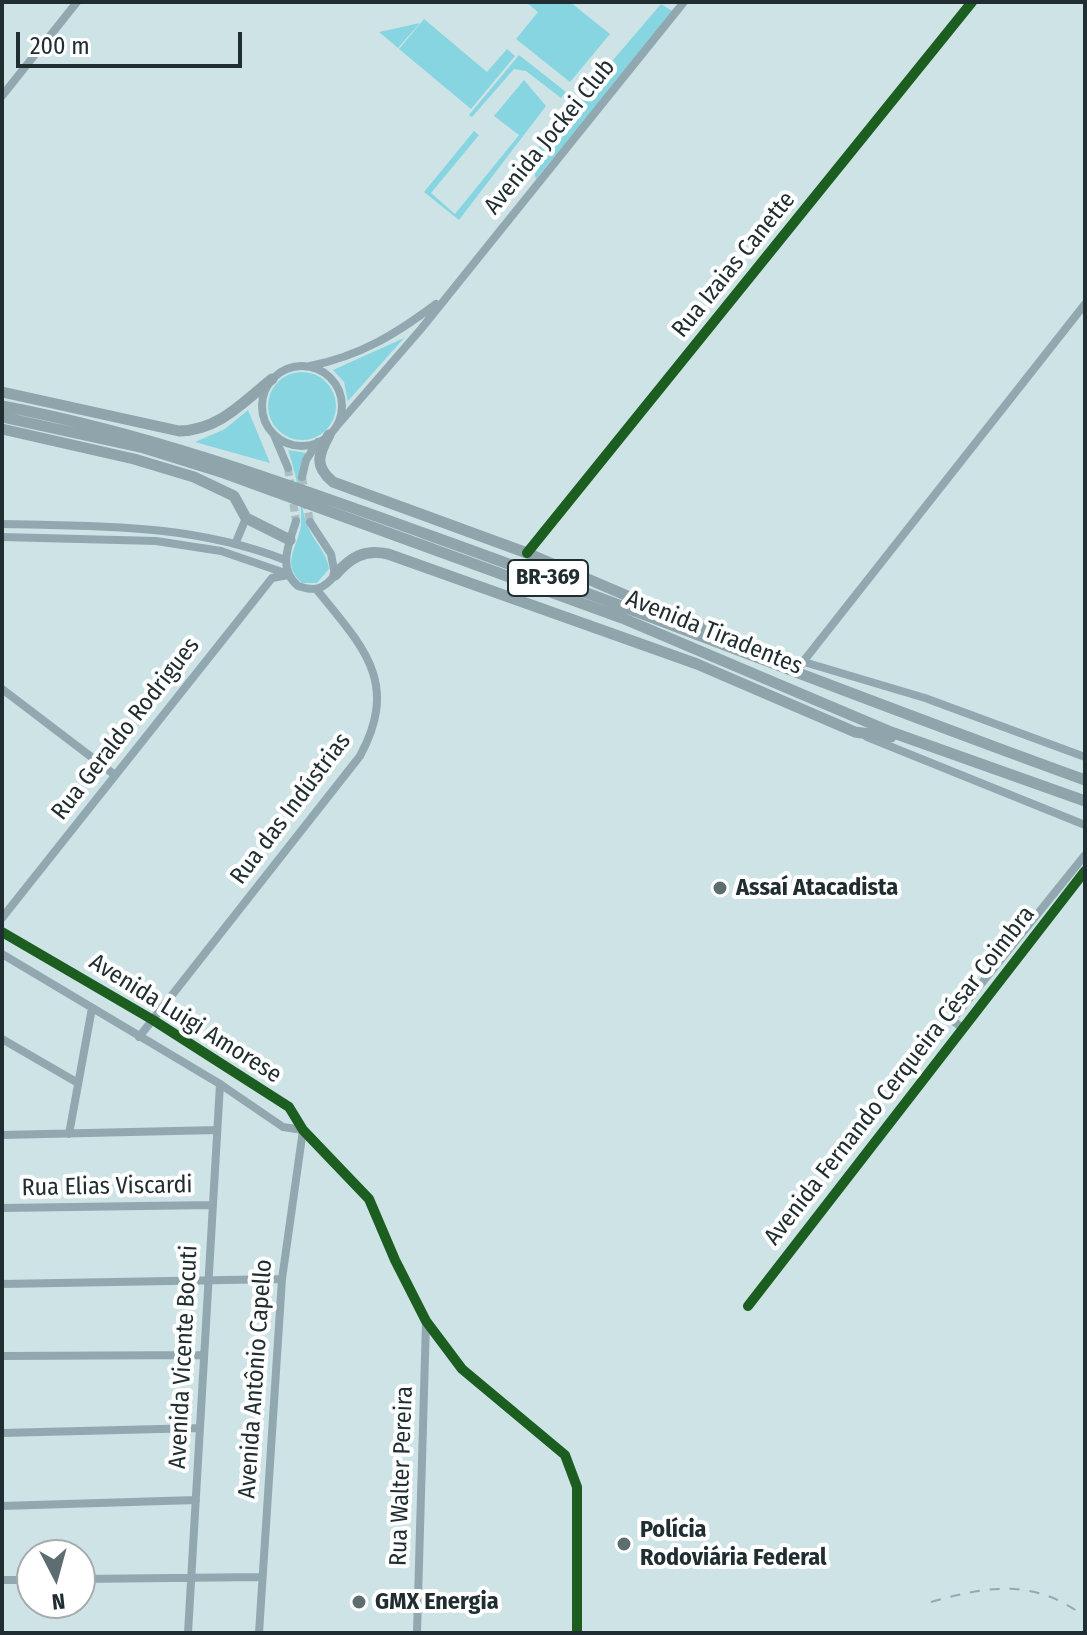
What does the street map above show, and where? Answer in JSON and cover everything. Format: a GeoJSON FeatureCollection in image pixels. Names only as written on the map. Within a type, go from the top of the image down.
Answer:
{"type":"FeatureCollection","features":[{"type":"Feature","properties":{"kind":"highway"},"geometry":{"type":"LineString","coordinates":[[2,392],[179,431],[194,430],[226,418],[272,379]]}},
{"type":"Feature","properties":{"kind":"highway","name":"Avenida Tiradentes"},"geometry":{"type":"LineString","coordinates":[[2,406],[85,423],[179,448],[753,653],[795,672],[1085,780]]}},
{"type":"Feature","properties":{"kind":"highway","name":"Avenida Tiradentes"},"geometry":{"type":"LineString","coordinates":[[2,417],[144,448],[224,473],[622,618],[919,741],[1085,801]]}},
{"type":"Feature","properties":{"kind":"highway"},"geometry":{"type":"LineString","coordinates":[[2,429],[108,452],[194,477],[234,496],[246,518],[290,540]]}},
{"type":"Feature","properties":{"kind":"highway"},"geometry":{"type":"LineString","coordinates":[[332,431],[318,461],[321,472],[333,482],[527,553],[705,627],[753,653]]}},
{"type":"Feature","properties":{"kind":"highway"},"geometry":{"type":"LineString","coordinates":[[335,575],[355,556],[376,552],[388,554],[697,664],[855,732],[919,741]]}},
{"type":"Feature","properties":{"kind":"highway"},"geometry":{"type":"LineString","coordinates":[[622,618],[697,664]]}},
{"type":"Feature","properties":{"kind":"street"},"geometry":{"type":"LineString","coordinates":[[2,96],[77,2]]}},
{"type":"Feature","properties":{"kind":"street","name":"Avenida Jockei Club"},"geometry":{"type":"LineString","coordinates":[[332,431],[446,296],[684,2]]}},
{"type":"Feature","properties":{"kind":"street","name":"Rua Izaias Canette"},"geometry":{"type":"LineString","coordinates":[[527,553],[972,2]]}},
{"type":"Feature","properties":{"kind":"street","name":"Avenida Jockei Club"},"geometry":{"type":"LineString","coordinates":[[309,367],[342,360],[374,346],[446,296]]}},
{"type":"Feature","properties":{"kind":"street"},"geometry":{"type":"LineString","coordinates":[[795,672],[1085,304]]}},
{"type":"Feature","properties":{"kind":"street"},"geometry":{"type":"LineString","coordinates":[[288,468],[265,422],[261,407],[264,392],[272,379],[289,368],[309,367],[323,372],[338,390],[342,405],[332,431],[318,442],[306,460],[302,477]]}},
{"type":"Feature","properties":{"kind":"street"},"geometry":{"type":"LineString","coordinates":[[273,434],[295,445],[318,442]]}},
{"type":"Feature","properties":{"kind":"street"},"geometry":{"type":"LineString","coordinates":[[236,542],[246,518]]}},
{"type":"Feature","properties":{"kind":"street"},"geometry":{"type":"LineString","coordinates":[[288,575],[285,560],[296,521]]}},
{"type":"Feature","properties":{"kind":"street"},"geometry":{"type":"LineString","coordinates":[[2,537],[145,541],[221,551],[288,575],[298,586],[317,590],[326,586],[335,575],[331,554],[310,522]]}},
{"type":"Feature","properties":{"kind":"street"},"geometry":{"type":"LineString","coordinates":[[2,524],[153,528],[236,542],[285,560]]}},
{"type":"Feature","properties":{"kind":"street"},"geometry":{"type":"LineString","coordinates":[[145,541],[153,528]]}},
{"type":"Feature","properties":{"kind":"street","name":"Rua Geraldo Rodrigues"},"geometry":{"type":"LineString","coordinates":[[2,918],[272,578],[288,575]]}},
{"type":"Feature","properties":{"kind":"street","name":"Rua das Indústrias"},"geometry":{"type":"LineString","coordinates":[[139,1037],[360,756],[373,732],[379,698],[372,663],[317,590]]}},
{"type":"Feature","properties":{"kind":"street"},"geometry":{"type":"LineString","coordinates":[[804,662],[925,698],[1085,757]]}},
{"type":"Feature","properties":{"kind":"street"},"geometry":{"type":"LineString","coordinates":[[2,689],[115,775]]}},
{"type":"Feature","properties":{"kind":"street"},"geometry":{"type":"LineString","coordinates":[[855,732],[1085,825]]}},
{"type":"Feature","properties":{"kind":"street"},"geometry":{"type":"LineString","coordinates":[[961,1027],[952,1020],[1085,855]]}},
{"type":"Feature","properties":{"kind":"street","name":"Avenida Fernando Cerqueira César Coimbra"},"geometry":{"type":"LineString","coordinates":[[748,1306],[894,1121],[961,1027],[1085,871]]}},
{"type":"Feature","properties":{"kind":"street","name":"Avenida Luigi Amorese"},"geometry":{"type":"LineString","coordinates":[[2,932],[153,1020],[289,1107],[303,1130],[369,1199],[426,1321],[462,1369],[565,1455],[577,1487],[577,1633]]}},
{"type":"Feature","properties":{"kind":"street","name":"Avenida Luigi Amorese"},"geometry":{"type":"LineString","coordinates":[[2,954],[220,1084],[283,1127],[303,1130]]}},
{"type":"Feature","properties":{"kind":"street"},"geometry":{"type":"LineString","coordinates":[[69,1134],[92,1008]]}},
{"type":"Feature","properties":{"kind":"street"},"geometry":{"type":"LineString","coordinates":[[2,1039],[78,1083]]}},
{"type":"Feature","properties":{"kind":"street","name":"Avenida Vicente Bocuti"},"geometry":{"type":"LineString","coordinates":[[188,1633],[220,1084]]}},
{"type":"Feature","properties":{"kind":"street"},"geometry":{"type":"LineString","coordinates":[[2,1128],[12,1134]]}},
{"type":"Feature","properties":{"kind":"street"},"geometry":{"type":"LineString","coordinates":[[2,1135],[217,1130]]}},
{"type":"Feature","properties":{"kind":"street","name":"Avenida Antônio Capello"},"geometry":{"type":"LineString","coordinates":[[259,1633],[282,1279],[303,1130]]}},
{"type":"Feature","properties":{"kind":"street","name":"Rua Elias Viscardi"},"geometry":{"type":"LineString","coordinates":[[2,1208],[213,1205]]}},
{"type":"Feature","properties":{"kind":"street"},"geometry":{"type":"LineString","coordinates":[[2,1284],[282,1279]]}},
{"type":"Feature","properties":{"kind":"street","name":"Rua Walter Pereira"},"geometry":{"type":"LineString","coordinates":[[417,1633],[426,1321]]}},
{"type":"Feature","properties":{"kind":"street"},"geometry":{"type":"LineString","coordinates":[[2,1356],[204,1355]]}},
{"type":"Feature","properties":{"kind":"street"},"geometry":{"type":"LineString","coordinates":[[2,1433],[200,1428]]}},
{"type":"Feature","properties":{"kind":"street"},"geometry":{"type":"LineString","coordinates":[[2,1506],[196,1500]]}},
{"type":"Feature","properties":{"kind":"street"},"geometry":{"type":"LineString","coordinates":[[96,1579],[262,1577]]}},
{"type":"Feature","properties":{"kind":"shaded area"},"geometry":{"type":"Polygon","coordinates":[[[526,2],[570,2],[610,34],[570,82],[516,39],[538,12],[526,2]]]}},
{"type":"Feature","properties":{"kind":"shaded area"},"geometry":{"type":"Polygon","coordinates":[[[661,4],[674,12],[536,179],[530,157],[661,4]]]}},
{"type":"Feature","properties":{"kind":"shaded area"},"geometry":{"type":"Polygon","coordinates":[[[424,19],[487,72],[507,49],[515,56],[471,109],[399,49],[424,19]]]}},
{"type":"Feature","properties":{"kind":"shaded area"},"geometry":{"type":"Polygon","coordinates":[[[420,23],[398,48],[379,32],[420,23]]]}},
{"type":"Feature","properties":{"kind":"shaded area"},"geometry":{"type":"Polygon","coordinates":[[[519,55],[566,92],[561,98],[526,71],[514,69],[472,117],[469,115],[519,55]]]}},
{"type":"Feature","properties":{"kind":"shaded area"},"geometry":{"type":"Polygon","coordinates":[[[524,80],[546,106],[459,220],[424,192],[474,131],[479,135],[431,193],[455,214],[519,135],[494,116],[524,80]]]}},
{"type":"Feature","properties":{"kind":"shaded area"},"geometry":{"type":"Polygon","coordinates":[[[404,338],[348,402],[344,382],[333,370],[404,338]]]}},
{"type":"Feature","properties":{"kind":"shaded area"},"geometry":{"type":"Polygon","coordinates":[[[302,372],[326,382],[336,406],[326,430],[302,440],[278,430],[268,406],[278,382],[302,372]]]}},
{"type":"Feature","properties":{"kind":"shaded area"},"geometry":{"type":"Polygon","coordinates":[[[248,410],[270,463],[195,442],[225,429],[248,410]]]}},
{"type":"Feature","properties":{"kind":"shaded area"},"geometry":{"type":"Polygon","coordinates":[[[288,450],[306,453],[301,473],[302,505],[308,526],[325,555],[329,569],[317,583],[302,583],[292,569],[301,517],[298,487],[288,450]]]}},
{"type":"Feature","properties":{"kind":"tunnel"},"geometry":{"type":"LineString","coordinates":[[288,468],[296,521]]}},
{"type":"Feature","properties":{"kind":"tunnel"},"geometry":{"type":"LineString","coordinates":[[302,477],[310,522]]}},
{"type":"Feature","properties":{"kind":"railway"},"geometry":{"type":"LineString","coordinates":[[931,1602],[972,1592],[1011,1589],[1048,1596],[1085,1617]]}},
{"type":"Feature","properties":{"kind":"cycle path"},"geometry":{"type":"LineString","coordinates":[[527,553],[972,2]]}},
{"type":"Feature","properties":{"kind":"cycle path"},"geometry":{"type":"LineString","coordinates":[[748,1306],[1085,871]]}},
{"type":"Feature","properties":{"kind":"cycle path"},"geometry":{"type":"LineString","coordinates":[[2,932],[153,1020],[289,1107],[303,1130],[369,1199],[426,1321],[462,1369],[565,1455],[577,1487],[577,1633]]}},
{"type":"Feature","properties":{"kind":"place","name":"Assaí Atacadista"},"geometry":{"type":"Point","coordinates":[720,888]}},
{"type":"Feature","properties":{"kind":"place","name":"Polícia Rodoviária Federal"},"geometry":{"type":"Point","coordinates":[624,1544]}},
{"type":"Feature","properties":{"kind":"place","name":"GMX Energia"},"geometry":{"type":"Point","coordinates":[359,1602]}}]}
